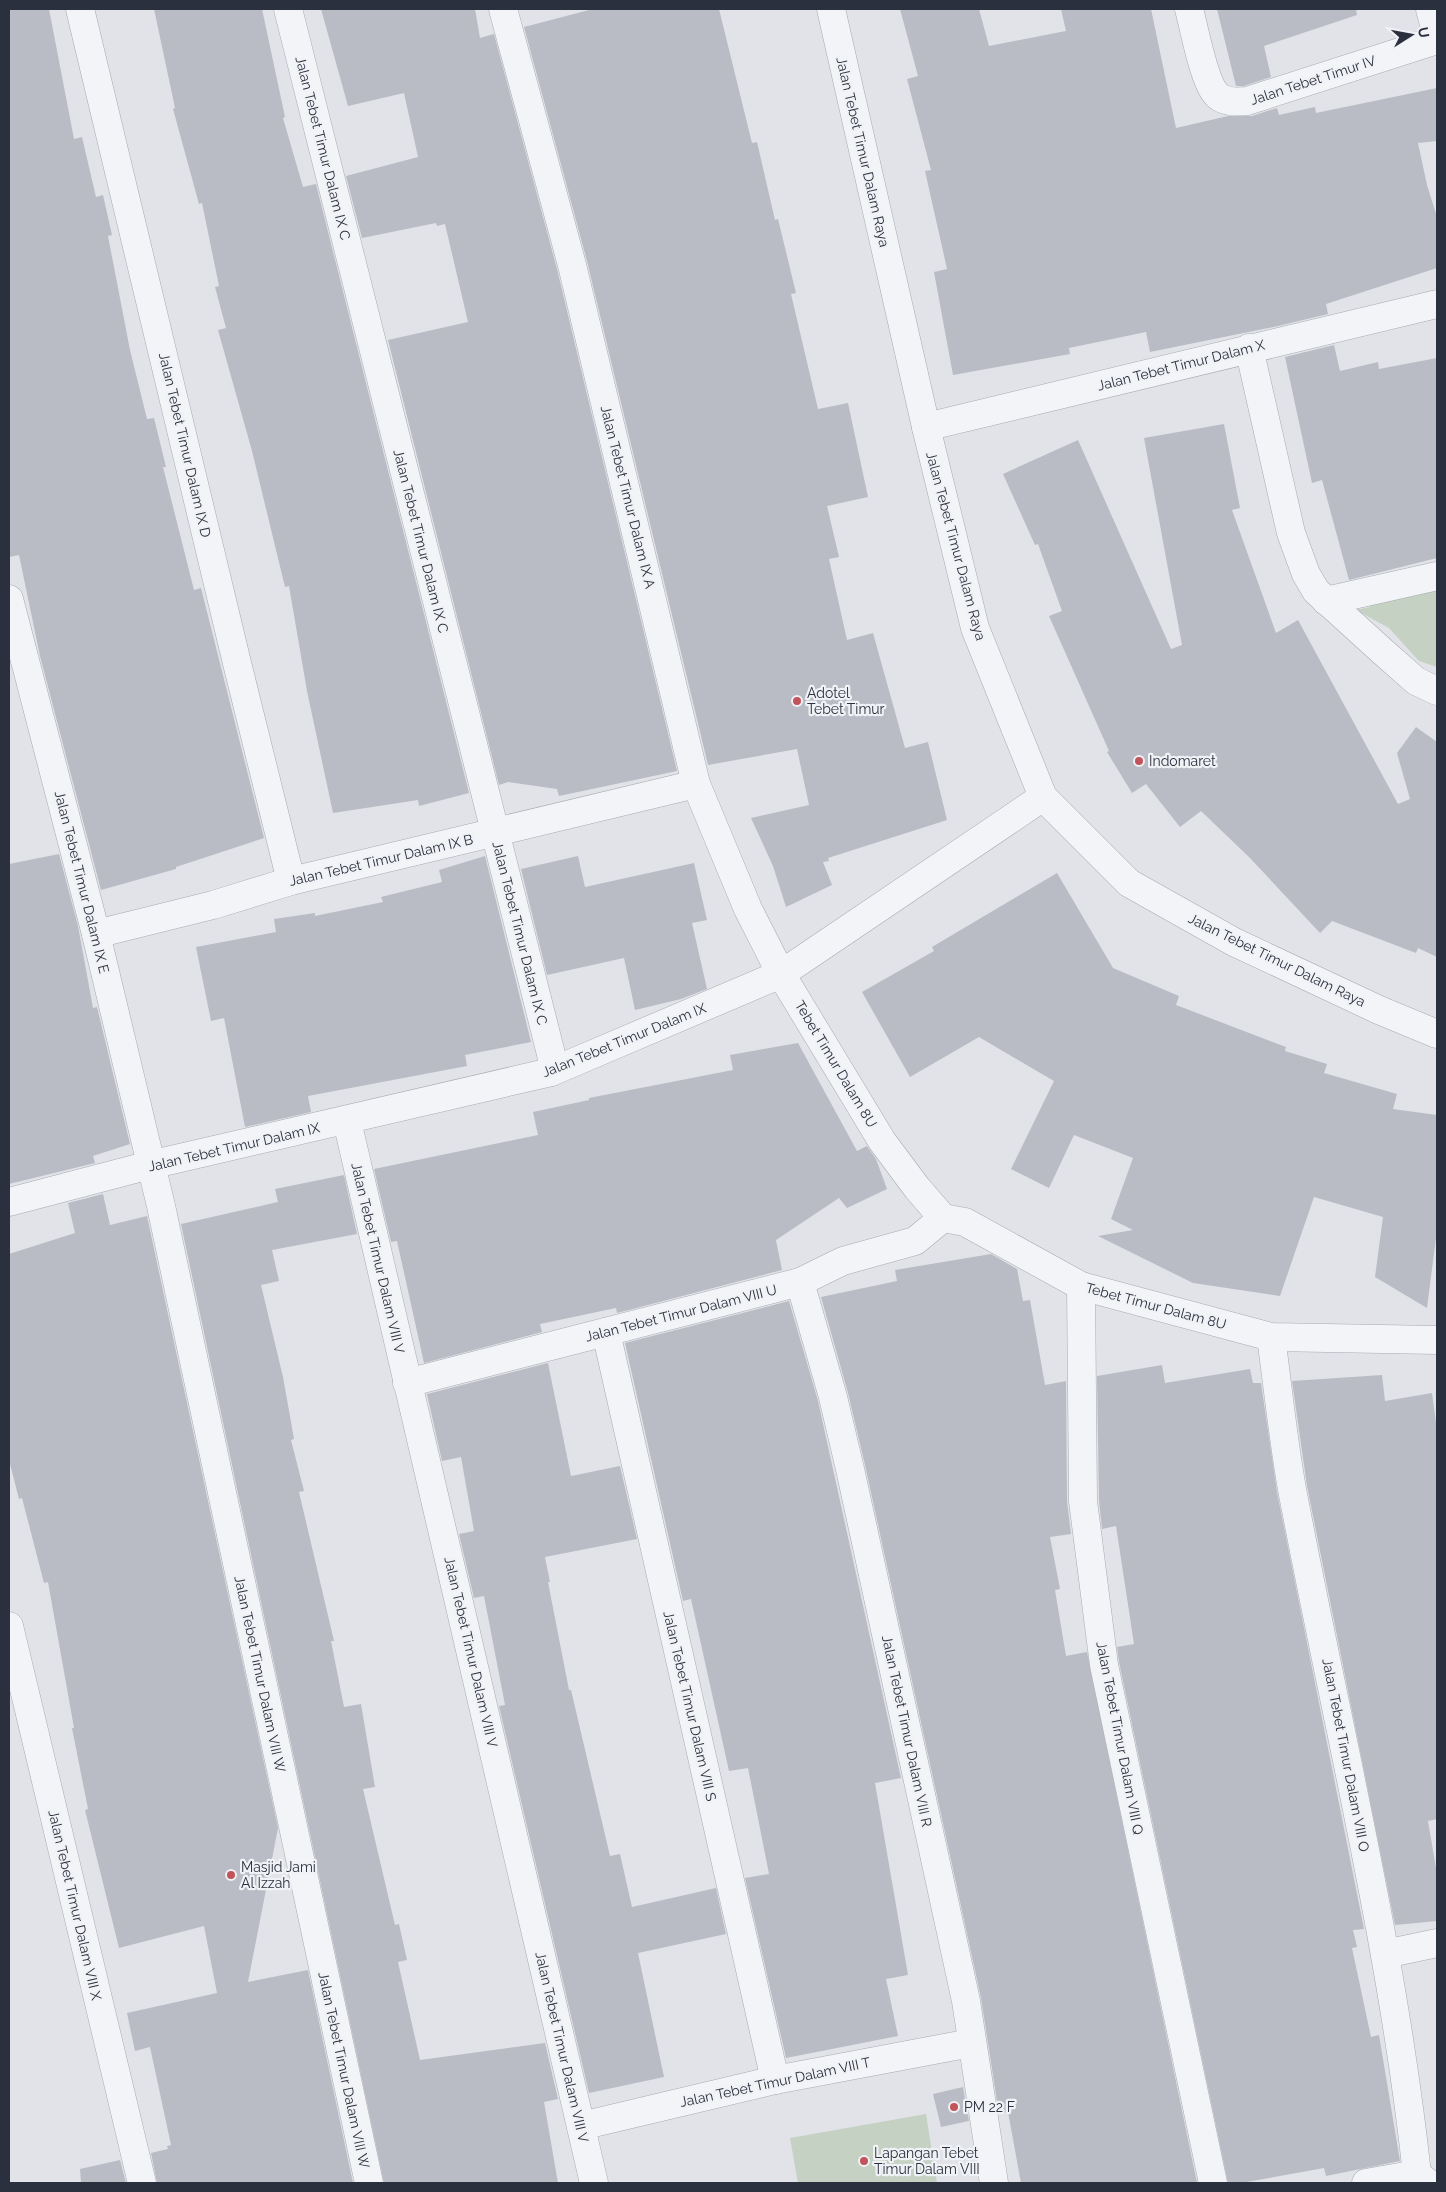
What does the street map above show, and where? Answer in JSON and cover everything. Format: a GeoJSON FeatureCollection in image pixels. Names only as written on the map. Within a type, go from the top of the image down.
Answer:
{"type":"FeatureCollection","features":[{"type":"Feature","properties":{"kind":"street","name":"Jalan Tebet Timur Dalam IX D"},"geometry":{"type":"LineString","coordinates":[[80,9],[236,664],[292,881]]}},
{"type":"Feature","properties":{"kind":"street","name":"Jalan Tebet Timur Dalam IX C"},"geometry":{"type":"LineString","coordinates":[[288,9],[552,1058],[551,1072]]}},
{"type":"Feature","properties":{"kind":"street","name":"Jalan Tebet Timur Dalam IX A"},"geometry":{"type":"LineString","coordinates":[[503,9],[572,265],[696,784],[748,909],[781,974]]}},
{"type":"Feature","properties":{"kind":"street","name":"Jalan Tebet Timur Dalam Raya"},"geometry":{"type":"LineString","coordinates":[[831,9],[926,427],[975,628],[1044,798],[1129,883],[1234,942],[1379,1010],[1437,1034]]}},
{"type":"Feature","properties":{"kind":"street","name":"Jalan Tebet Timur IV"},"geometry":{"type":"LineString","coordinates":[[1190,9],[1207,78],[1217,95],[1233,102],[1247,102],[1437,40]]}},
{"type":"Feature","properties":{"kind":"street"},"geometry":{"type":"LineString","coordinates":[[1430,9],[1437,35]]}},
{"type":"Feature","properties":{"kind":"street","name":"Jalan Tebet Timur Dalam X"},"geometry":{"type":"LineString","coordinates":[[926,427],[1437,304]]}},
{"type":"Feature","properties":{"kind":"street"},"geometry":{"type":"LineString","coordinates":[[1249,348],[1291,533],[1306,574],[1316,591],[1326,601],[1416,681],[1437,691]]}},
{"type":"Feature","properties":{"kind":"street"},"geometry":{"type":"LineString","coordinates":[[1326,601],[1437,576]]}},
{"type":"Feature","properties":{"kind":"street","name":"Jalan Tebet Timur Dalam IX E"},"geometry":{"type":"LineString","coordinates":[[9,599],[96,934],[150,1165]]}},
{"type":"Feature","properties":{"kind":"street","name":"Jalan Tebet Timur Dalam IX B"},"geometry":{"type":"LineString","coordinates":[[96,934],[204,907],[292,881],[696,784]]}},
{"type":"Feature","properties":{"kind":"street","name":"Jalan Tebet Timur Dalam IX"},"geometry":{"type":"LineString","coordinates":[[9,1202],[150,1165],[347,1121],[551,1072],[781,974],[1044,798]]}},
{"type":"Feature","properties":{"kind":"street","name":"Tebet Timur Dalam 8U"},"geometry":{"type":"LineString","coordinates":[[781,974],[882,1141],[917,1188],[943,1218],[964,1222],[1081,1286],[1271,1337],[1437,1340]]}},
{"type":"Feature","properties":{"kind":"street","name":"Jalan Tebet Timur Dalam VIII V"},"geometry":{"type":"LineString","coordinates":[[347,1121],[594,2183]]}},
{"type":"Feature","properties":{"kind":"street","name":"Jalan Tebet Timur Dalam VIII W"},"geometry":{"type":"LineString","coordinates":[[150,1165],[163,1216],[368,2183]]}},
{"type":"Feature","properties":{"kind":"street","name":"Jalan Tebet Timur Dalam VIII U"},"geometry":{"type":"LineString","coordinates":[[407,1383],[800,1282],[843,1261],[915,1241],[943,1218]]}},
{"type":"Feature","properties":{"kind":"street","name":"Jalan Tebet Timur Dalam VIII R"},"geometry":{"type":"LineString","coordinates":[[800,1282],[833,1397],[850,1469],[966,2001],[994,2183]]}},
{"type":"Feature","properties":{"kind":"street","name":"Jalan Tebet Timur Dalam VIII Q"},"geometry":{"type":"LineString","coordinates":[[1081,1286],[1083,1501],[1104,1665],[1213,2183]]}},
{"type":"Feature","properties":{"kind":"street","name":"Jalan Tebet Timur Dalam VIII S"},"geometry":{"type":"LineString","coordinates":[[606,1332],[775,2080]]}},
{"type":"Feature","properties":{"kind":"street","name":"Jalan Tebet Timur Dalam VIII O"},"geometry":{"type":"LineString","coordinates":[[1271,1337],[1292,1487],[1386,1954],[1411,2117],[1423,2179]]}},
{"type":"Feature","properties":{"kind":"street","name":"Jalan Tebet Timur Dalam VIII X"},"geometry":{"type":"LineString","coordinates":[[9,1626],[142,2183]]}},
{"type":"Feature","properties":{"kind":"street"},"geometry":{"type":"LineString","coordinates":[[1386,1954],[1437,1943]]}},
{"type":"Feature","properties":{"kind":"street","name":"Jalan Tebet Timur Dalam VIII T"},"geometry":{"type":"LineString","coordinates":[[581,2126],[775,2080],[971,2043]]}},
{"type":"Feature","properties":{"kind":"street"},"geometry":{"type":"LineString","coordinates":[[1366,2183],[1423,2179]]}},
{"type":"Feature","properties":{"kind":"green space"},"geometry":{"type":"Polygon","coordinates":[[[1437,590],[1437,667],[1419,661],[1389,628],[1356,610],[1370,607],[1368,604],[1437,590]]]}},
{"type":"Feature","properties":{"kind":"green space","name":"Lapangan Tebet Timur Dalam VIII"},"geometry":{"type":"Polygon","coordinates":[[[926,2114],[937,2183],[798,2183],[790,2138],[926,2114]]]}},
{"type":"Feature","properties":{"kind":"building"},"geometry":{"type":"Polygon","coordinates":[[[9,9],[49,9],[74,139],[82,137],[96,197],[103,195],[112,235],[108,236],[130,350],[147,419],[154,418],[166,467],[163,467],[194,590],[201,588],[264,838],[176,867],[176,869],[101,890],[40,656],[19,555],[9,557],[9,9]]]}},
{"type":"Feature","properties":{"kind":"building"},"geometry":{"type":"Polygon","coordinates":[[[154,9],[262,9],[285,117],[283,118],[303,187],[316,184],[469,793],[419,806],[418,800],[333,813],[307,691],[289,586],[285,587],[252,451],[218,330],[226,328],[215,287],[219,286],[202,203],[199,204],[173,109],[175,108],[154,9]]]}},
{"type":"Feature","properties":{"kind":"building"},"geometry":{"type":"Polygon","coordinates":[[[321,9],[475,9],[480,38],[494,34],[557,269],[677,771],[559,796],[557,789],[508,782],[499,785],[388,340],[468,322],[445,224],[437,226],[436,223],[362,238],[346,176],[418,157],[404,93],[348,106],[321,9]]]}},
{"type":"Feature","properties":{"kind":"building"},"geometry":{"type":"Polygon","coordinates":[[[593,9],[719,9],[752,143],[757,142],[775,220],[778,219],[796,293],[791,294],[818,409],[848,403],[868,497],[827,506],[839,557],[829,559],[847,640],[873,633],[905,748],[928,742],[947,820],[828,858],[829,861],[823,862],[832,885],[786,907],[773,866],[751,818],[809,805],[797,749],[708,765],[587,261],[524,27],[593,9]]]}},
{"type":"Feature","properties":{"kind":"building"},"geometry":{"type":"Polygon","coordinates":[[[900,9],[979,9],[989,46],[1066,31],[1061,9],[1151,9],[1176,128],[1228,116],[1252,116],[1277,108],[1279,115],[1315,107],[1316,113],[1437,88],[1437,141],[1418,143],[1427,185],[1437,217],[1437,268],[1326,304],[1328,314],[1278,326],[1150,352],[1146,332],[1069,348],[1070,354],[953,375],[934,272],[947,269],[925,171],[931,170],[907,79],[918,76],[900,9]]]}},
{"type":"Feature","properties":{"kind":"building"},"geometry":{"type":"Polygon","coordinates":[[[1217,9],[1356,9],[1357,15],[1264,46],[1271,77],[1244,86],[1236,86],[1217,9]]]}},
{"type":"Feature","properties":{"kind":"building"},"geometry":{"type":"Polygon","coordinates":[[[1334,345],[1340,371],[1378,362],[1379,369],[1437,358],[1437,558],[1349,580],[1322,480],[1312,483],[1285,357],[1334,345]]]}},
{"type":"Feature","properties":{"kind":"building"},"geometry":{"type":"Polygon","coordinates":[[[1224,424],[1240,508],[1232,510],[1276,633],[1298,620],[1398,804],[1410,799],[1397,753],[1416,727],[1437,742],[1437,957],[1418,948],[1416,953],[1332,921],[1320,933],[1250,858],[1201,811],[1180,827],[1146,784],[1132,793],[1107,752],[1109,751],[1049,616],[1062,611],[1038,544],[1035,545],[1003,474],[1078,440],[1171,649],[1182,645],[1144,438],[1224,424]]]}},
{"type":"Feature","properties":{"kind":"building"},"geometry":{"type":"Polygon","coordinates":[[[59,854],[78,926],[93,1008],[97,1007],[130,1144],[93,1156],[95,1163],[9,1184],[9,864],[59,854]]]}},
{"type":"Feature","properties":{"kind":"building"},"geometry":{"type":"Polygon","coordinates":[[[485,856],[531,1042],[465,1055],[467,1066],[308,1096],[311,1112],[245,1127],[224,1018],[211,1021],[196,947],[276,932],[274,919],[315,913],[315,916],[383,902],[381,897],[442,882],[439,870],[485,856]]]}},
{"type":"Feature","properties":{"kind":"building"},"geometry":{"type":"Polygon","coordinates":[[[578,856],[585,887],[694,863],[707,920],[692,923],[707,989],[681,999],[635,1010],[624,958],[547,975],[521,869],[578,856]]]}},
{"type":"Feature","properties":{"kind":"building"},"geometry":{"type":"Polygon","coordinates":[[[1057,873],[1113,968],[1179,996],[1176,1005],[1286,1047],[1285,1051],[1327,1064],[1324,1073],[1397,1094],[1393,1109],[1437,1115],[1437,1230],[1427,1308],[1375,1277],[1383,1217],[1314,1197],[1280,1296],[1193,1283],[1098,1236],[1133,1230],[1111,1219],[1133,1158],[1074,1135],[1049,1188],[1011,1169],[1054,1081],[979,1037],[910,1077],[862,992],[934,951],[932,947],[1057,873]]]}},
{"type":"Feature","properties":{"kind":"building"},"geometry":{"type":"Polygon","coordinates":[[[798,1043],[857,1151],[867,1146],[876,1159],[887,1189],[847,1208],[839,1198],[776,1240],[782,1270],[617,1313],[616,1308],[540,1324],[542,1332],[424,1363],[397,1241],[391,1242],[374,1169],[538,1135],[533,1112],[589,1100],[589,1098],[733,1070],[730,1055],[798,1043]]]}},
{"type":"Feature","properties":{"kind":"building"},"geometry":{"type":"Polygon","coordinates":[[[344,1175],[357,1234],[272,1250],[279,1281],[261,1285],[283,1377],[294,1439],[291,1440],[304,1491],[299,1492],[334,1641],[331,1641],[344,1707],[361,1704],[375,1787],[363,1789],[395,1925],[399,1924],[407,1960],[398,1962],[420,2060],[545,2043],[558,2099],[544,2102],[558,2183],[384,2183],[181,1224],[278,1202],[275,1189],[344,1175]]]}},
{"type":"Feature","properties":{"kind":"building"},"geometry":{"type":"Polygon","coordinates":[[[103,1194],[110,1225],[147,1216],[278,1828],[248,1982],[308,1970],[353,2183],[157,2183],[151,2153],[168,2149],[167,2146],[171,2145],[150,2047],[135,2051],[127,2013],[217,1993],[204,1926],[119,1948],[85,1810],[88,1809],[72,1728],[74,1728],[48,1582],[44,1583],[22,1498],[19,1499],[9,1460],[9,1254],[75,1233],[68,1203],[103,1194]]]}},
{"type":"Feature","properties":{"kind":"building"},"geometry":{"type":"Polygon","coordinates":[[[991,1254],[1017,1269],[1023,1301],[1030,1300],[1045,1385],[1066,1381],[1067,1501],[1071,1534],[1050,1537],[1060,1589],[1055,1590],[1066,1656],[1087,1652],[1197,2183],[1021,2183],[1008,2112],[999,2114],[981,1998],[865,1465],[848,1393],[821,1297],[897,1281],[895,1270],[991,1254]]]}},
{"type":"Feature","properties":{"kind":"building"},"geometry":{"type":"Polygon","coordinates":[[[789,1301],[818,1401],[901,1778],[875,1783],[908,1975],[886,1979],[898,2036],[786,2058],[745,1878],[769,1874],[748,1768],[729,1771],[691,1599],[683,1601],[625,1343],[789,1301]]]}},
{"type":"Feature","properties":{"kind":"building"},"geometry":{"type":"Polygon","coordinates":[[[548,1363],[571,1476],[620,1466],[637,1539],[545,1557],[569,1690],[571,1690],[610,1856],[620,1854],[632,1907],[716,1888],[726,1934],[638,1953],[664,2077],[589,2093],[499,1706],[505,1705],[484,1596],[474,1598],[459,1534],[474,1531],[461,1457],[442,1461],[427,1394],[548,1363]]]}},
{"type":"Feature","properties":{"kind":"building"},"geometry":{"type":"Polygon","coordinates":[[[1162,1365],[1165,1383],[1250,1369],[1253,1383],[1261,1383],[1277,1492],[1364,1929],[1353,1930],[1357,1947],[1352,1948],[1371,2037],[1379,2035],[1400,2161],[1326,2176],[1324,2168],[1241,2183],[1228,2183],[1119,1662],[1117,1647],[1134,1644],[1116,1526],[1102,1529],[1099,1500],[1097,1376],[1162,1365]]]}},
{"type":"Feature","properties":{"kind":"building"},"geometry":{"type":"Polygon","coordinates":[[[1382,1375],[1385,1401],[1432,1393],[1437,1430],[1437,1819],[1428,1821],[1437,1874],[1437,1921],[1395,1925],[1307,1486],[1292,1381],[1382,1375]]]}},
{"type":"Feature","properties":{"kind":"building","name":"PM 22 F"},"geometry":{"type":"Polygon","coordinates":[[[963,2087],[969,2121],[941,2127],[933,2094],[963,2087]]]}},
{"type":"Feature","properties":{"kind":"building"},"geometry":{"type":"Polygon","coordinates":[[[120,2160],[126,2183],[81,2183],[80,2169],[120,2160]]]}},
{"type":"Feature","properties":{"kind":"place","name":"Adotel Tebet Timur"},"geometry":{"type":"Point","coordinates":[797,701]}},
{"type":"Feature","properties":{"kind":"place","name":"Indomaret"},"geometry":{"type":"Point","coordinates":[1139,761]}},
{"type":"Feature","properties":{"kind":"place","name":"Masjid Jami Al Izzah"},"geometry":{"type":"Point","coordinates":[231,1875]}},
{"type":"Feature","properties":{"kind":"place","name":"PM 22 F"},"geometry":{"type":"Point","coordinates":[954,2107]}},
{"type":"Feature","properties":{"kind":"place","name":"Lapangan Tebet Timur Dalam VIII"},"geometry":{"type":"Point","coordinates":[864,2161]}}]}
